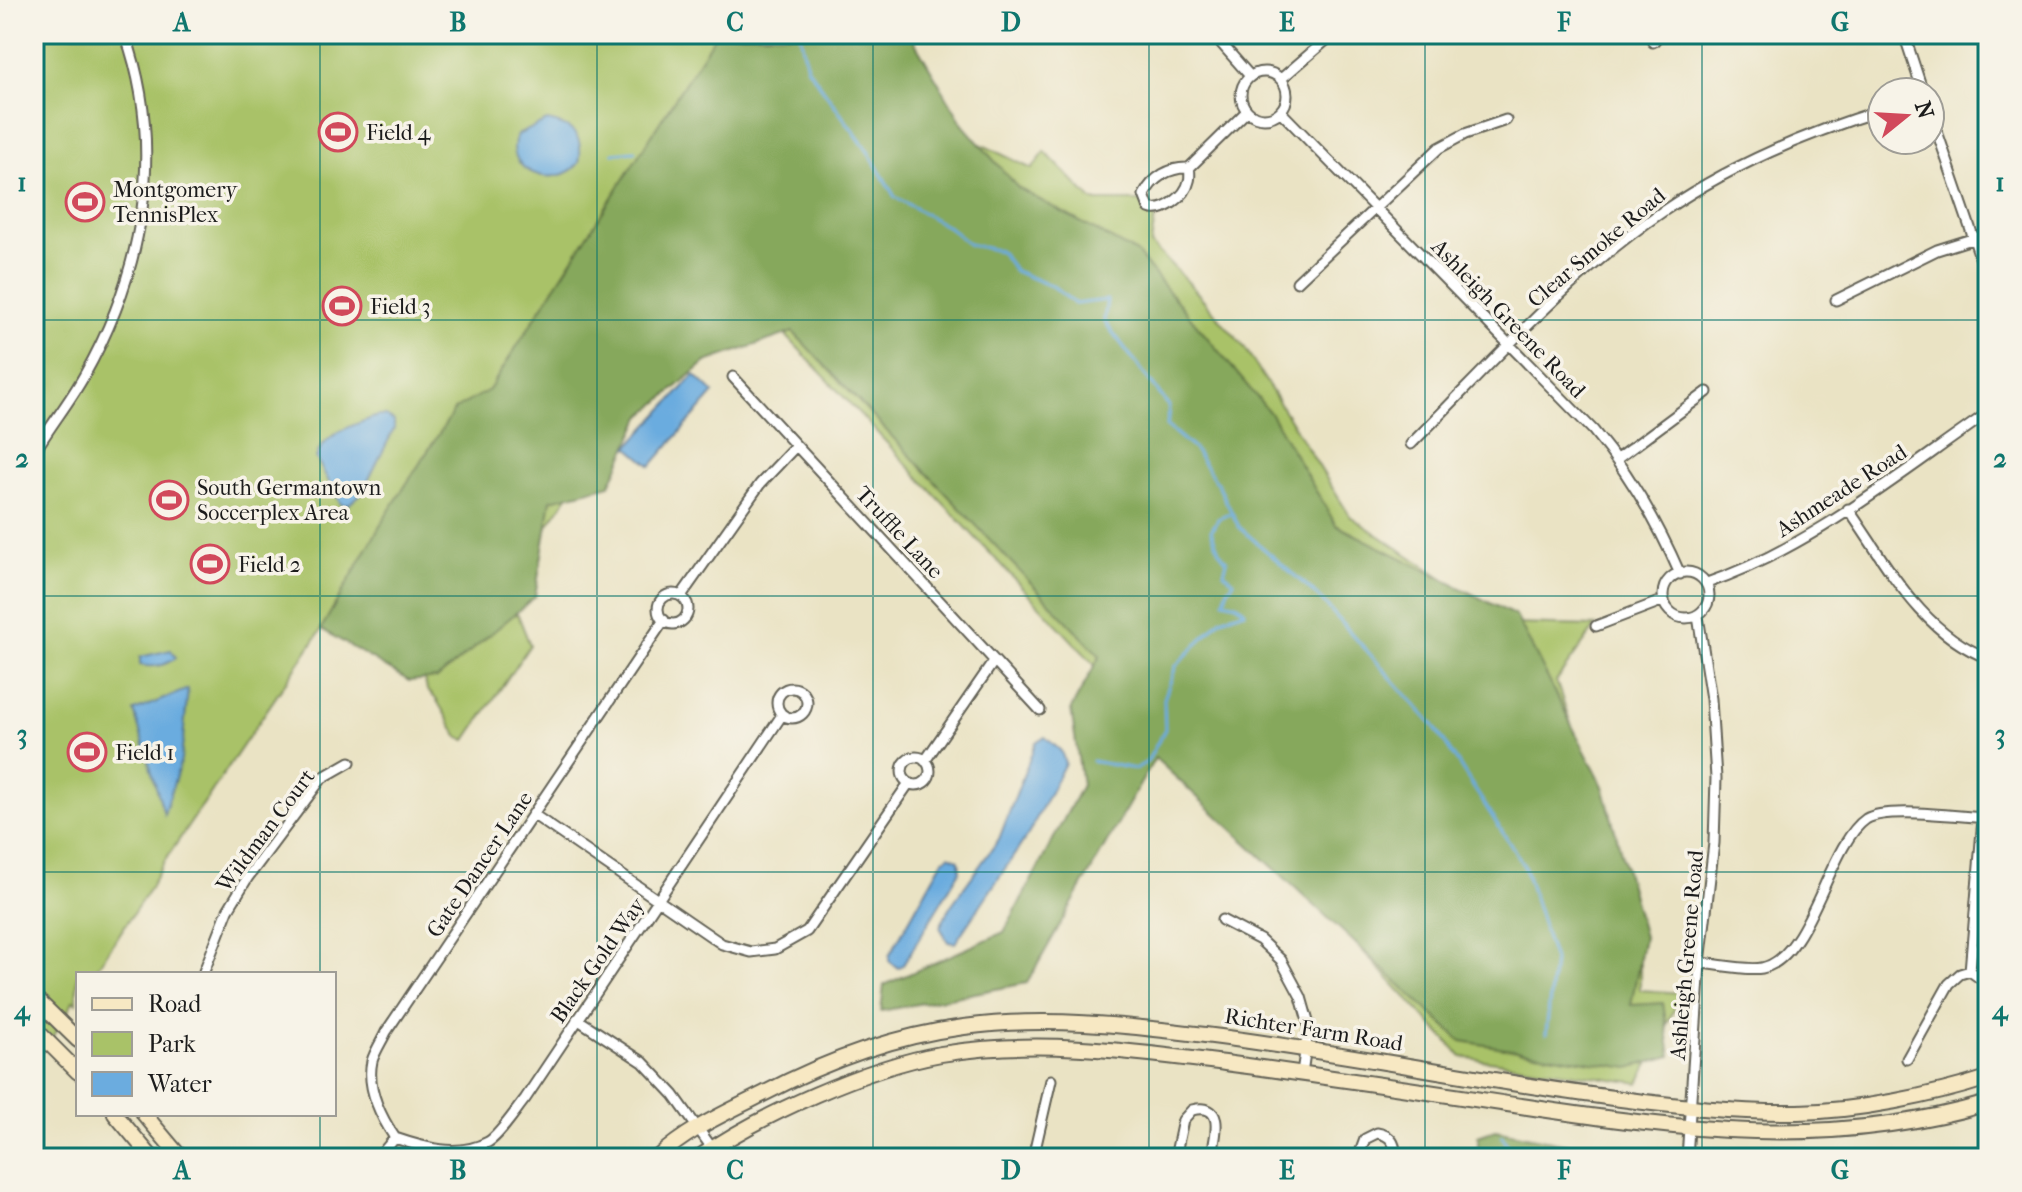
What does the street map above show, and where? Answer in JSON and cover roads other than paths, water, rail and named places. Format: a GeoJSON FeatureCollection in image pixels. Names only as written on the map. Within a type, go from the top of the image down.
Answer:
{"type":"FeatureCollection","features":[{"type":"Feature","properties":{"kind":"main road"},"geometry":{"type":"LineString","coordinates":[[34,997],[76,1038]]}},
{"type":"Feature","properties":{"kind":"main road","name":"Richter Farm Road"},"geometry":{"type":"LineString","coordinates":[[657,1158],[697,1127],[798,1076],[871,1047],[966,1026],[1071,1022],[1183,1032],[1690,1108],[1801,1112],[1881,1103],[1988,1078]]}},
{"type":"Feature","properties":{"kind":"main road"},"geometry":{"type":"LineString","coordinates":[[34,1028],[76,1070]]}},
{"type":"Feature","properties":{"kind":"main road","name":"Richter Farm Road"},"geometry":{"type":"LineString","coordinates":[[698,1158],[807,1098],[886,1068],[939,1054],[1006,1047],[1075,1046],[1302,1073],[1386,1088],[1689,1129],[1805,1133],[1896,1123],[1988,1103]]}},
{"type":"Feature","properties":{"kind":"main road"},"geometry":{"type":"LineString","coordinates":[[117,1116],[152,1158]]}},
{"type":"Feature","properties":{"kind":"main road"},"geometry":{"type":"LineString","coordinates":[[146,1116],[181,1158]]}},
{"type":"Feature","properties":{"kind":"street"},"geometry":{"type":"LineString","coordinates":[[34,452],[83,379],[101,345],[118,307],[139,233],[146,180],[146,136],[142,95],[125,34]]}},
{"type":"Feature","properties":{"kind":"street"},"geometry":{"type":"LineString","coordinates":[[1213,34],[1250,76]]}},
{"type":"Feature","properties":{"kind":"street"},"geometry":{"type":"LineString","coordinates":[[1281,79],[1333,34]]}},
{"type":"Feature","properties":{"kind":"street"},"geometry":{"type":"LineString","coordinates":[[1904,34],[1918,76]]}},
{"type":"Feature","properties":{"kind":"street"},"geometry":{"type":"LineString","coordinates":[[1270,72],[1281,79],[1287,99],[1281,112],[1274,117],[1260,118],[1247,111],[1241,97],[1250,76],[1270,72]]}},
{"type":"Feature","properties":{"kind":"street"},"geometry":{"type":"LineString","coordinates":[[1189,168],[1190,180],[1185,191],[1163,209],[1156,211],[1149,208],[1144,195],[1149,187],[1176,167],[1189,168],[1247,111]]}},
{"type":"Feature","properties":{"kind":"street","name":"Ashleigh Greene Road"},"geometry":{"type":"LineString","coordinates":[[1281,112],[1511,344],[1617,459],[1662,533],[1680,574]]}},
{"type":"Feature","properties":{"kind":"street","name":"Clear Smoke Road"},"geometry":{"type":"LineString","coordinates":[[1411,444],[1562,293],[1660,213],[1735,168],[1805,136],[1866,115]]}},
{"type":"Feature","properties":{"kind":"street"},"geometry":{"type":"LineString","coordinates":[[1297,282],[1439,148],[1465,134],[1506,120]]}},
{"type":"Feature","properties":{"kind":"street"},"geometry":{"type":"LineString","coordinates":[[1945,156],[1988,280]]}},
{"type":"Feature","properties":{"kind":"street"},"geometry":{"type":"LineString","coordinates":[[1836,300],[1937,250],[1988,234]]}},
{"type":"Feature","properties":{"kind":"street","name":"Truffle Lane"},"geometry":{"type":"LineString","coordinates":[[733,377],[1040,710]]}},
{"type":"Feature","properties":{"kind":"street"},"geometry":{"type":"LineString","coordinates":[[1617,459],[1707,392]]}},
{"type":"Feature","properties":{"kind":"street","name":"Ashmeade Road"},"geometry":{"type":"LineString","coordinates":[[1707,583],[1744,570],[1783,550],[1988,413]]}},
{"type":"Feature","properties":{"kind":"street","name":"Gate Dancer Lane"},"geometry":{"type":"LineString","coordinates":[[681,596],[760,484],[796,446]]}},
{"type":"Feature","properties":{"kind":"street"},"geometry":{"type":"LineString","coordinates":[[1848,509],[1919,610],[1941,632],[1972,652],[1988,658]]}},
{"type":"Feature","properties":{"kind":"street"},"geometry":{"type":"LineString","coordinates":[[1686,571],[1695,573],[1707,583],[1710,595],[1707,607],[1698,616],[1679,617],[1669,611],[1664,600],[1665,585],[1672,576],[1686,571]]}},
{"type":"Feature","properties":{"kind":"street","name":"Gate Dancer Lane"},"geometry":{"type":"LineString","coordinates":[[673,594],[681,596],[688,609],[684,619],[675,623],[664,620],[658,610],[662,599],[673,594]]}},
{"type":"Feature","properties":{"kind":"street"},"geometry":{"type":"LineString","coordinates":[[1596,626],[1664,600]]}},
{"type":"Feature","properties":{"kind":"street","name":"Ashleigh Greene Road"},"geometry":{"type":"LineString","coordinates":[[1687,1158],[1700,963],[1714,843],[1716,778],[1711,699],[1698,616]]}},
{"type":"Feature","properties":{"kind":"street","name":"Gate Dancer Lane"},"geometry":{"type":"LineString","coordinates":[[395,1138],[381,1117],[373,1091],[372,1062],[386,1032],[664,620]]}},
{"type":"Feature","properties":{"kind":"street"},"geometry":{"type":"LineString","coordinates":[[925,761],[994,661]]}},
{"type":"Feature","properties":{"kind":"street","name":"Black Gold Way"},"geometry":{"type":"LineString","coordinates":[[395,1138],[451,1151],[489,1142],[525,1099],[782,715]]}},
{"type":"Feature","properties":{"kind":"street"},"geometry":{"type":"LineString","coordinates":[[913,757],[925,761],[929,766],[928,778],[919,785],[909,783],[902,773],[905,762],[913,757]]}},
{"type":"Feature","properties":{"kind":"street","name":"Wildman Court"},"geometry":{"type":"LineString","coordinates":[[204,972],[228,910],[248,877],[322,778],[350,762]]}},
{"type":"Feature","properties":{"kind":"street"},"geometry":{"type":"LineString","coordinates":[[534,815],[722,944],[751,952],[775,949],[807,931],[909,783]]}},
{"type":"Feature","properties":{"kind":"street"},"geometry":{"type":"LineString","coordinates":[[1700,963],[1761,968],[1780,959],[1799,935],[1852,834],[1866,819],[1887,812],[1985,818],[1970,971]]}},
{"type":"Feature","properties":{"kind":"street"},"geometry":{"type":"LineString","coordinates":[[1222,920],[1260,940],[1281,960],[1301,997],[1309,1025],[1302,1073]]}},
{"type":"Feature","properties":{"kind":"street"},"geometry":{"type":"LineString","coordinates":[[1970,971],[1988,984]]}},
{"type":"Feature","properties":{"kind":"street"},"geometry":{"type":"LineString","coordinates":[[1907,1059],[1949,984],[1960,974],[1970,971]]}},
{"type":"Feature","properties":{"kind":"street"},"geometry":{"type":"LineString","coordinates":[[577,1019],[643,1062],[674,1095],[712,1148]]}},
{"type":"Feature","properties":{"kind":"street"},"geometry":{"type":"LineString","coordinates":[[1033,1158],[1051,1080]]}},
{"type":"Feature","properties":{"kind":"street"},"geometry":{"type":"LineString","coordinates":[[1175,1158],[1183,1120],[1197,1108],[1209,1110],[1217,1122],[1211,1158]]}},
{"type":"Feature","properties":{"kind":"street"},"geometry":{"type":"LineString","coordinates":[[1358,1158],[1365,1139],[1377,1133],[1390,1137],[1394,1158]]}},
{"type":"Feature","properties":{"kind":"street"},"geometry":{"type":"LineString","coordinates":[[378,1158],[395,1138]]}},
{"type":"Feature","properties":{"kind":"water"},"geometry":{"type":"Polygon","coordinates":[[[547,121],[570,129],[580,146],[579,163],[569,172],[557,176],[533,173],[523,167],[514,147],[517,135],[547,121]]]}},
{"type":"Feature","properties":{"kind":"water"},"geometry":{"type":"Polygon","coordinates":[[[695,375],[714,393],[651,466],[628,447],[695,375]]]}},
{"type":"Feature","properties":{"kind":"water"},"geometry":{"type":"Polygon","coordinates":[[[378,416],[394,421],[394,429],[362,493],[348,505],[341,504],[316,458],[333,436],[378,416]]]}},
{"type":"Feature","properties":{"kind":"water"},"geometry":{"type":"Polygon","coordinates":[[[171,650],[176,658],[167,663],[140,665],[140,657],[171,650]]]}},
{"type":"Feature","properties":{"kind":"water"},"geometry":{"type":"Polygon","coordinates":[[[188,689],[181,760],[164,814],[134,711],[188,689]]]}},
{"type":"Feature","properties":{"kind":"water"},"geometry":{"type":"Polygon","coordinates":[[[1045,737],[1061,751],[1065,763],[1029,833],[955,943],[948,942],[940,927],[950,907],[999,839],[1036,742],[1045,737]]]}},
{"type":"Feature","properties":{"kind":"water"},"geometry":{"type":"Polygon","coordinates":[[[950,855],[959,860],[960,871],[903,965],[898,968],[889,961],[889,956],[943,860],[950,855]]]}},
{"type":"Feature","properties":{"kind":"waterway"},"geometry":{"type":"LineString","coordinates":[[800,34],[807,67],[867,150],[895,197],[950,228],[968,244],[1000,251],[1015,271],[1054,287],[1075,304],[1107,300],[1104,321],[1169,406],[1167,426],[1194,449],[1217,483],[1239,527],[1317,595],[1434,726],[1523,864],[1554,960],[1546,1034]]}},
{"type":"Feature","properties":{"kind":"waterway"},"geometry":{"type":"LineString","coordinates":[[613,153],[635,151]]}},
{"type":"Feature","properties":{"kind":"waterway"},"geometry":{"type":"LineString","coordinates":[[1092,761],[1135,769],[1147,762],[1165,729],[1164,699],[1176,666],[1221,619],[1245,611],[1237,604],[1224,601],[1234,582],[1224,573],[1227,561],[1211,531],[1218,519],[1232,513]]}},
{"type":"Feature","properties":{"kind":"waterway"},"geometry":{"type":"LineString","coordinates":[[1502,1136],[1515,1158]]}},
{"type":"Feature","properties":{"kind":"place","name":"Field 4"},"geometry":{"type":"Point","coordinates":[338,132]}},
{"type":"Feature","properties":{"kind":"place","name":"Montgomery TennisPlex"},"geometry":{"type":"Point","coordinates":[85,202]}},
{"type":"Feature","properties":{"kind":"place","name":"Field 3"},"geometry":{"type":"Point","coordinates":[342,306]}},
{"type":"Feature","properties":{"kind":"place","name":"South Germantown Soccerplex Area"},"geometry":{"type":"Point","coordinates":[169,500]}},
{"type":"Feature","properties":{"kind":"place","name":"Field 2"},"geometry":{"type":"Point","coordinates":[210,564]}},
{"type":"Feature","properties":{"kind":"place","name":"Field 1"},"geometry":{"type":"Point","coordinates":[87,752]}}]}
